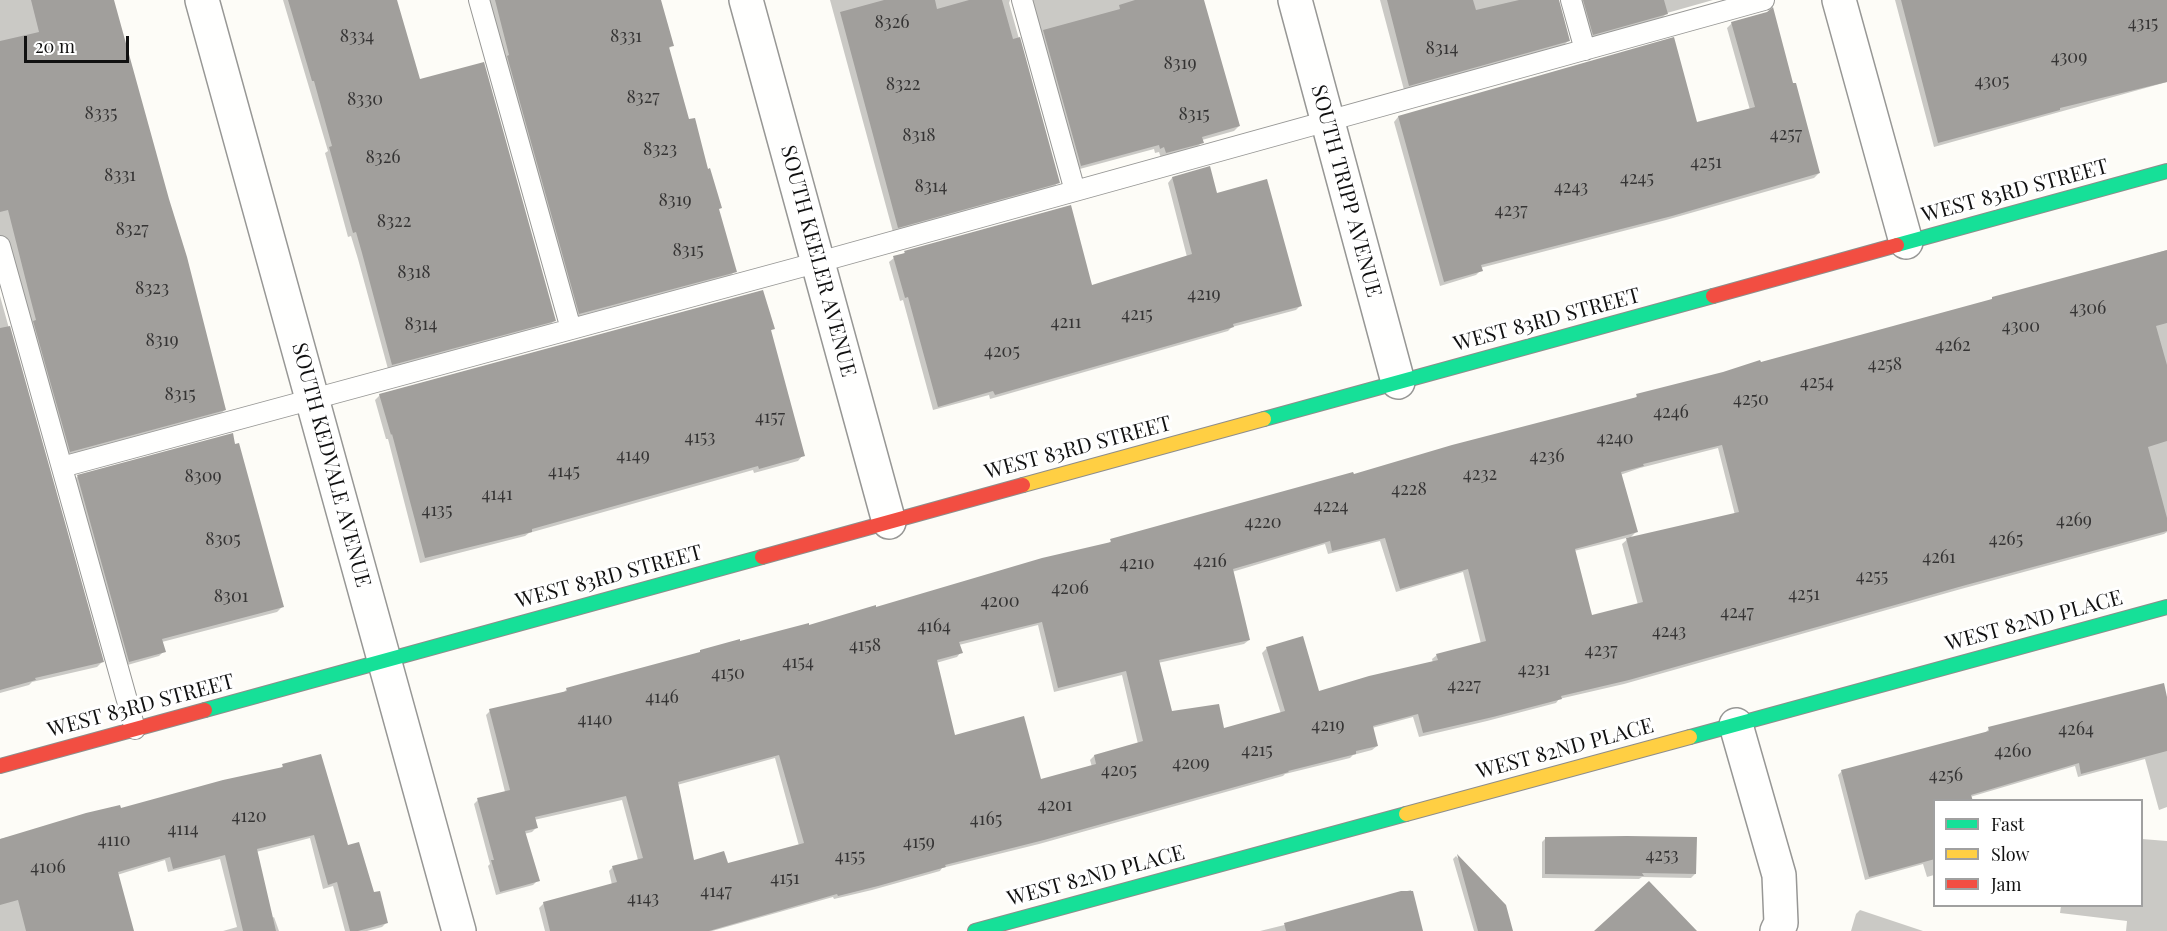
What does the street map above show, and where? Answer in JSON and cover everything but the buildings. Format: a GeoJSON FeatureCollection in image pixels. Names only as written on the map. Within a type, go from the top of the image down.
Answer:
{"type":"FeatureCollection","features":[{"type":"Feature","properties":{"kind":"street","name":"SOUTH KEDVALE AVENUE"},"geometry":{"type":"LineString","coordinates":[[202,0],[459,931]]}},
{"type":"Feature","properties":{"kind":"street","name":"SOUTH KEELER AVENUE"},"geometry":{"type":"LineString","coordinates":[[746,0],[889,522]]}},
{"type":"Feature","properties":{"kind":"street","name":"SOUTH TRIPP AVENUE"},"geometry":{"type":"LineString","coordinates":[[1295,0],[1398,382]]}},
{"type":"Feature","properties":{"kind":"street"},"geometry":{"type":"LineString","coordinates":[[1839,0],[1906,242]]}},
{"type":"Feature","properties":{"kind":"street","name":"WEST 83RD STREET"},"geometry":{"type":"LineString","coordinates":[[0,766],[2167,171]]}},
{"type":"Feature","properties":{"kind":"street","name":"WEST 82ND PLACE"},"geometry":{"type":"LineString","coordinates":[[975,931],[2167,607]]}},
{"type":"Feature","properties":{"kind":"street"},"geometry":{"type":"LineString","coordinates":[[1736,725],[1779,875],[1781,923],[1777,931]]}},
{"type":"Feature","properties":{"kind":"lane"},"geometry":{"type":"LineString","coordinates":[[479,0],[571,329]]}},
{"type":"Feature","properties":{"kind":"lane"},"geometry":{"type":"LineString","coordinates":[[1022,0],[1075,191]]}},
{"type":"Feature","properties":{"kind":"lane"},"geometry":{"type":"LineString","coordinates":[[1571,0],[1585,50]]}},
{"type":"Feature","properties":{"kind":"lane"},"geometry":{"type":"LineString","coordinates":[[62,467],[819,262],[1764,0]]}},
{"type":"Feature","properties":{"kind":"lane"},"geometry":{"type":"LineString","coordinates":[[0,246],[135,729]]}},
{"type":"Feature","properties":{"kind":"traffic: fast"},"geometry":{"type":"LineString","coordinates":[[1897,245],[2167,171]]}},
{"type":"Feature","properties":{"kind":"traffic: fast"},"geometry":{"type":"LineString","coordinates":[[1264,419],[1713,296]]}},
{"type":"Feature","properties":{"kind":"traffic: fast"},"geometry":{"type":"LineString","coordinates":[[205,710],[762,557]]}},
{"type":"Feature","properties":{"kind":"traffic: fast"},"geometry":{"type":"LineString","coordinates":[[1690,737],[2167,607]]}},
{"type":"Feature","properties":{"kind":"traffic: fast"},"geometry":{"type":"LineString","coordinates":[[975,931],[1406,814]]}},
{"type":"Feature","properties":{"kind":"traffic: slow"},"geometry":{"type":"LineString","coordinates":[[1023,485],[1264,419]]}},
{"type":"Feature","properties":{"kind":"traffic: slow"},"geometry":{"type":"LineString","coordinates":[[1406,814],[1690,737]]}},
{"type":"Feature","properties":{"kind":"traffic: jam"},"geometry":{"type":"LineString","coordinates":[[1713,296],[1897,245]]}},
{"type":"Feature","properties":{"kind":"traffic: jam"},"geometry":{"type":"LineString","coordinates":[[762,557],[1023,485]]}},
{"type":"Feature","properties":{"kind":"traffic: jam"},"geometry":{"type":"LineString","coordinates":[[0,766],[205,710]]}}]}
